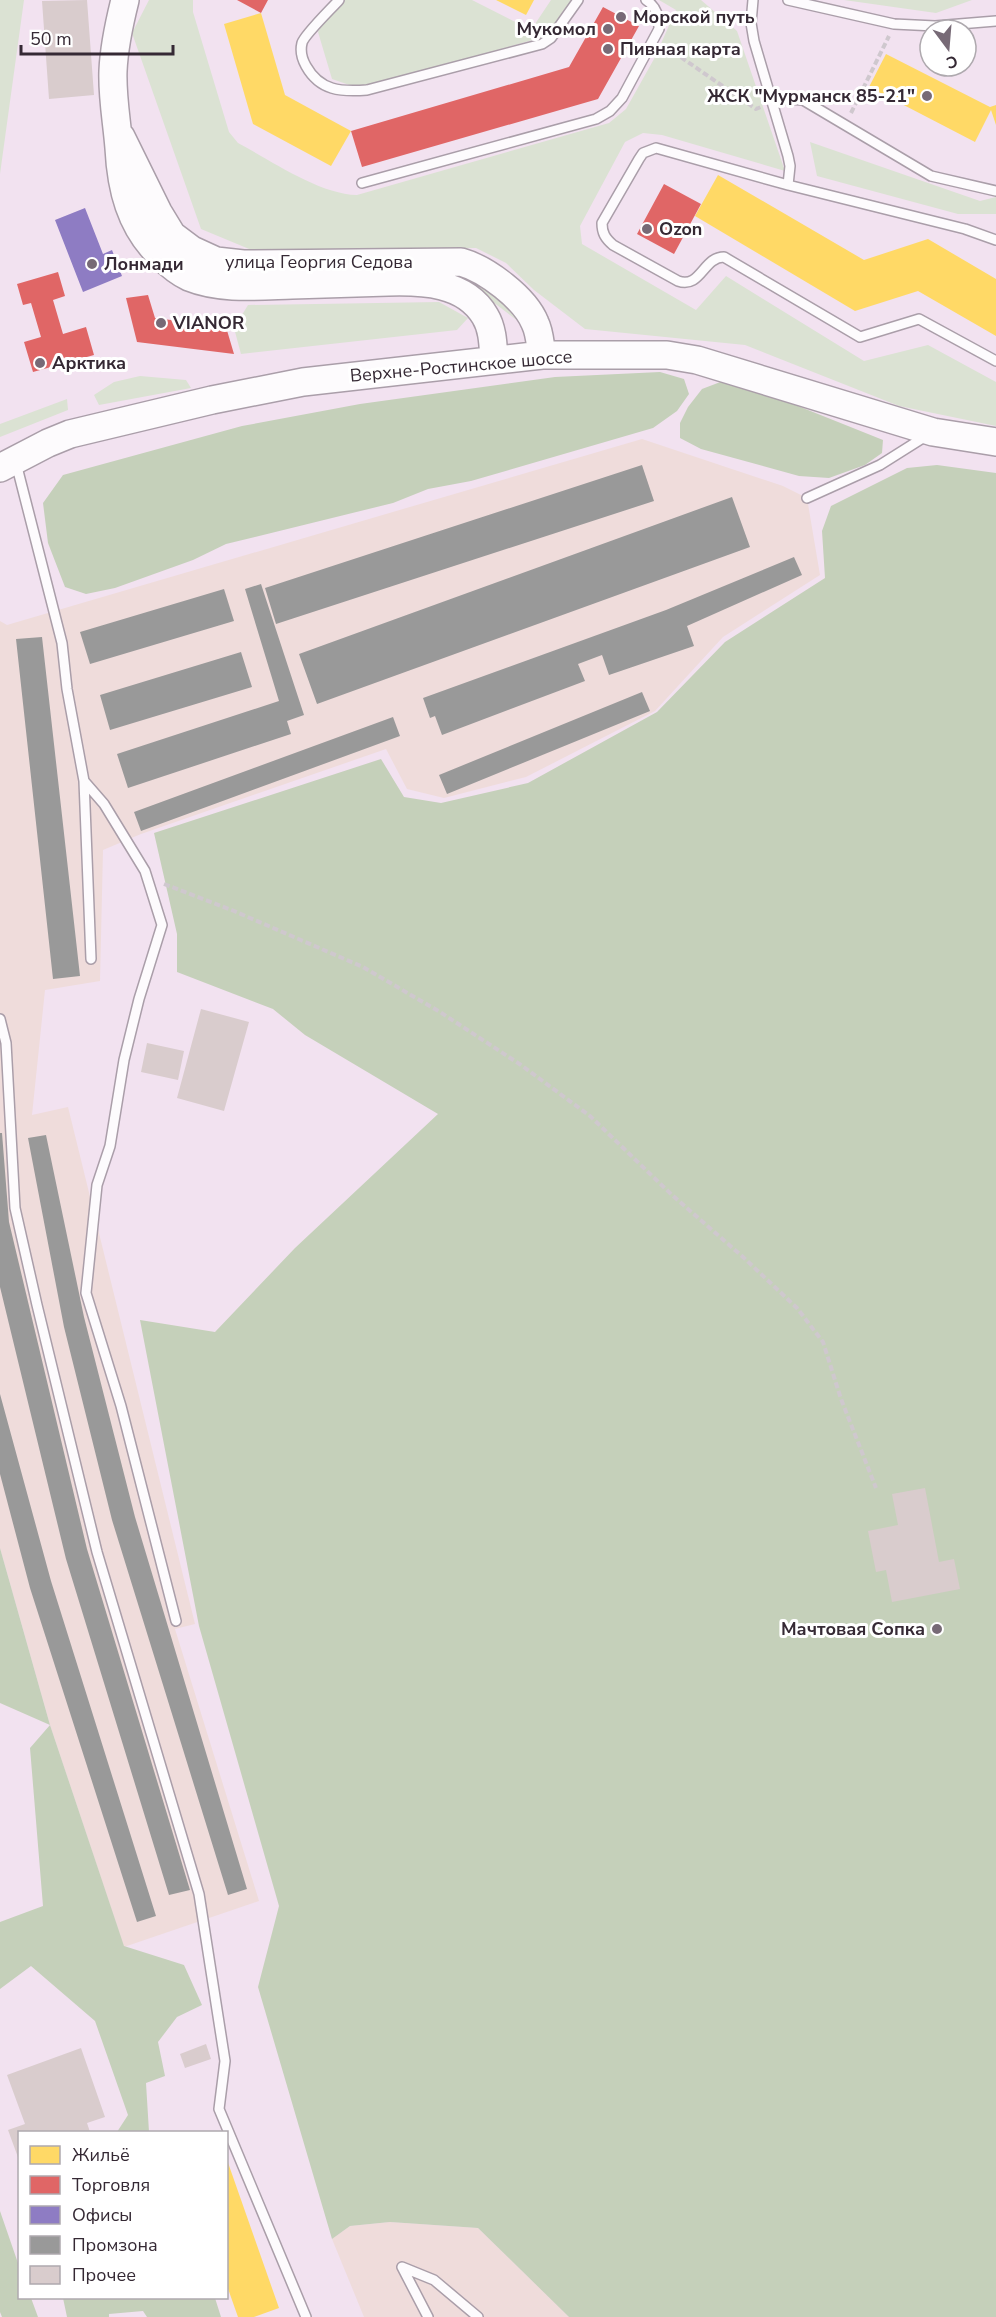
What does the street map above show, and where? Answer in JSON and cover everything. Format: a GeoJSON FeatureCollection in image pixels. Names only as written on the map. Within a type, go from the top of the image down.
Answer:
{"type":"FeatureCollection","features":[{"type":"Feature","properties":{"kind":"street","name":"улица Георгия Седова"},"geometry":{"type":"LineString","coordinates":[[126,0],[117,31],[113,72],[120,174],[134,219],[149,244],[180,272],[203,281],[243,286],[403,282],[430,282],[445,286],[462,294],[485,315],[493,338],[494,360]]}},
{"type":"Feature","properties":{"kind":"street","name":"улица Георгия Седова"},"geometry":{"type":"LineString","coordinates":[[118,130],[158,212],[172,235],[192,250],[216,261],[243,264],[461,262],[496,279],[529,312],[536,324],[542,355]]}},
{"type":"Feature","properties":{"kind":"street","name":"Верхне-Ростинское шоссе"},"geometry":{"type":"LineString","coordinates":[[8,464],[70,434],[212,400],[303,382],[542,355],[667,355],[697,360],[933,432],[996,442]]}},
{"type":"Feature","properties":{"kind":"lane"},"geometry":{"type":"LineString","coordinates":[[339,0],[302,41],[301,53],[313,77],[326,87],[350,92],[367,90],[542,44],[551,38],[578,0]]}},
{"type":"Feature","properties":{"kind":"lane"},"geometry":{"type":"LineString","coordinates":[[362,183],[596,119],[610,111],[622,98],[655,39],[659,19],[656,10],[646,0]]}},
{"type":"Feature","properties":{"kind":"lane"},"geometry":{"type":"LineString","coordinates":[[753,0],[751,23],[754,41],[788,156],[790,175],[788,186]]}},
{"type":"Feature","properties":{"kind":"lane"},"geometry":{"type":"LineString","coordinates":[[789,0],[894,24],[935,26],[996,21]]}},
{"type":"Feature","properties":{"kind":"lane"},"geometry":{"type":"LineString","coordinates":[[773,102],[788,99],[802,100],[931,176],[996,191]]}},
{"type":"Feature","properties":{"kind":"lane"},"geometry":{"type":"LineString","coordinates":[[996,240],[965,229],[788,186],[663,149],[649,150],[639,159],[602,223],[602,232],[613,245],[683,283],[693,281],[714,259],[724,257],[860,337],[919,319],[996,362]]}},
{"type":"Feature","properties":{"kind":"lane"},"geometry":{"type":"LineString","coordinates":[[807,498],[880,465],[933,432]]}},
{"type":"Feature","properties":{"kind":"lane"},"geometry":{"type":"LineString","coordinates":[[8,464],[62,643],[67,689],[84,781],[91,959]]}},
{"type":"Feature","properties":{"kind":"lane"},"geometry":{"type":"LineString","coordinates":[[84,781],[104,804],[145,871],[162,926],[139,999],[124,1060],[110,1146],[97,1185],[86,1293],[121,1406],[176,1621]]}},
{"type":"Feature","properties":{"kind":"lane"},"geometry":{"type":"LineString","coordinates":[[0,1018],[6,1043],[15,1208],[97,1552],[198,1894],[225,2061],[219,2109],[306,2317]]}},
{"type":"Feature","properties":{"kind":"lane"},"geometry":{"type":"LineString","coordinates":[[428,2317],[402,2266],[434,2280],[478,2317]]}},
{"type":"Feature","properties":{"kind":"path"},"geometry":{"type":"LineString","coordinates":[[655,39],[756,109],[773,102]]}},
{"type":"Feature","properties":{"kind":"path"},"geometry":{"type":"LineString","coordinates":[[859,96],[880,55]]}},
{"type":"Feature","properties":{"kind":"path"},"geometry":{"type":"LineString","coordinates":[[145,871],[166,886],[234,911],[363,967],[440,1012],[590,1116],[672,1195],[797,1308],[823,1342],[841,1399],[876,1488]]}},
{"type":"Feature","properties":{"kind":"shaded area"},"geometry":{"type":"Polygon","coordinates":[[[642,439],[783,486],[807,498],[820,575],[723,637],[655,711],[526,777],[444,798],[407,789],[386,749],[141,834],[103,850],[100,981],[45,990],[32,1115],[68,1107],[195,1624],[175,1629],[259,1901],[124,1947],[50,1725],[0,1548],[0,621],[7,625],[642,439]]]}},
{"type":"Feature","properties":{"kind":"shaded area"},"geometry":{"type":"Polygon","coordinates":[[[390,2222],[478,2228],[569,2317],[364,2317],[332,2239],[350,2226],[390,2222]]]}},
{"type":"Feature","properties":{"kind":"green space"},"geometry":{"type":"Polygon","coordinates":[[[0,0],[24,0],[0,174],[0,0]]]}},
{"type":"Feature","properties":{"kind":"green space"},"geometry":{"type":"Polygon","coordinates":[[[149,0],[193,0],[193,12],[229,132],[238,143],[312,183],[342,193],[357,195],[609,123],[626,109],[654,59],[676,10],[659,0],[701,0],[737,31],[785,171],[662,135],[643,133],[625,142],[580,226],[582,244],[696,310],[726,276],[864,361],[928,345],[996,382],[996,426],[899,406],[745,345],[585,329],[534,290],[506,263],[476,248],[254,251],[201,229],[132,33],[149,0]]]}},
{"type":"Feature","properties":{"kind":"green space"},"geometry":{"type":"Polygon","coordinates":[[[333,0],[472,0],[531,30],[551,0],[576,0],[554,34],[361,89],[332,79],[318,32],[333,0]]]}},
{"type":"Feature","properties":{"kind":"green space"},"geometry":{"type":"Polygon","coordinates":[[[844,0],[972,0],[936,13],[844,0]]]}},
{"type":"Feature","properties":{"kind":"green space"},"geometry":{"type":"Polygon","coordinates":[[[810,142],[980,201],[996,197],[996,214],[958,214],[817,176],[810,142]]]}},
{"type":"Feature","properties":{"kind":"green space"},"geometry":{"type":"Polygon","coordinates":[[[438,268],[485,279],[522,324],[493,302],[438,268]]]}},
{"type":"Feature","properties":{"kind":"green space"},"geometry":{"type":"Polygon","coordinates":[[[439,302],[468,318],[457,330],[241,354],[234,328],[248,305],[439,302]]]}},
{"type":"Feature","properties":{"kind":"green space"},"geometry":{"type":"Polygon","coordinates":[[[660,372],[684,379],[689,394],[677,411],[653,428],[471,481],[428,489],[393,503],[226,544],[193,560],[115,588],[86,594],[65,587],[48,543],[43,503],[63,475],[242,426],[360,404],[555,377],[660,372]]]}},
{"type":"Feature","properties":{"kind":"green space"},"geometry":{"type":"Polygon","coordinates":[[[140,376],[186,380],[191,388],[99,405],[94,395],[114,382],[140,376]]]}},
{"type":"Feature","properties":{"kind":"green space"},"geometry":{"type":"Polygon","coordinates":[[[723,381],[768,394],[883,440],[882,453],[865,465],[829,478],[799,476],[701,449],[680,438],[680,423],[688,407],[702,389],[723,381]]]}},
{"type":"Feature","properties":{"kind":"green space"},"geometry":{"type":"Polygon","coordinates":[[[67,399],[68,410],[0,437],[0,424],[67,399]]]}},
{"type":"Feature","properties":{"kind":"green space"},"geometry":{"type":"Polygon","coordinates":[[[937,465],[996,473],[996,2317],[569,2317],[478,2228],[390,2222],[350,2226],[332,2239],[258,1987],[279,1906],[199,1626],[140,1320],[215,1332],[295,1248],[438,1114],[305,1035],[273,1009],[177,972],[177,934],[154,833],[381,759],[404,797],[441,803],[528,783],[657,712],[725,642],[825,578],[822,531],[831,506],[907,468],[937,465]]]}},
{"type":"Feature","properties":{"kind":"green space"},"geometry":{"type":"Polygon","coordinates":[[[0,1548],[50,1725],[0,1703],[0,1548]]]}},
{"type":"Feature","properties":{"kind":"green space"},"geometry":{"type":"Polygon","coordinates":[[[50,1725],[124,1946],[184,1965],[202,2005],[177,2017],[158,2042],[165,2076],[146,2083],[149,2131],[118,2131],[128,2115],[95,2021],[31,1966],[0,1989],[0,1922],[43,1906],[30,1748],[50,1725]]]}},
{"type":"Feature","properties":{"kind":"green space"},"geometry":{"type":"Polygon","coordinates":[[[0,2211],[18,2263],[18,2299],[31,2299],[38,2317],[2,2317],[0,2312],[0,2211]]]}},
{"type":"Feature","properties":{"kind":"green space"},"geometry":{"type":"Polygon","coordinates":[[[63,2299],[215,2299],[221,2317],[147,2317],[143,2311],[109,2314],[109,2317],[67,2317],[63,2299]]]}},
{"type":"Feature","properties":{"kind":"building: Жильё"},"geometry":{"type":"Polygon","coordinates":[[[496,0],[534,0],[526,15],[496,0]]]}},
{"type":"Feature","properties":{"kind":"building: Жильё"},"geometry":{"type":"Polygon","coordinates":[[[261,13],[285,95],[351,131],[331,166],[253,124],[224,24],[261,13]]]}},
{"type":"Feature","properties":{"kind":"building: Жильё","name":"ЖСК \"Мурманск 85-21\""},"geometry":{"type":"Polygon","coordinates":[[[886,54],[918,70],[918,78],[933,78],[990,107],[996,105],[996,125],[991,110],[975,142],[869,87],[886,54]]]}},
{"type":"Feature","properties":{"kind":"building: Жильё"},"geometry":{"type":"Polygon","coordinates":[[[718,175],[864,260],[928,239],[996,279],[996,336],[918,291],[855,311],[695,216],[718,175]]]}},
{"type":"Feature","properties":{"kind":"building: Жильё"},"geometry":{"type":"Polygon","coordinates":[[[228,2163],[279,2308],[254,2317],[238,2317],[228,2289],[228,2163]]]}},
{"type":"Feature","properties":{"kind":"building: Торговля"},"geometry":{"type":"Polygon","coordinates":[[[237,0],[268,0],[261,13],[237,0]]]}},
{"type":"Feature","properties":{"kind":"building: Торговля"},"geometry":{"type":"Polygon","coordinates":[[[603,7],[639,26],[598,99],[362,167],[351,131],[569,67],[603,7]]]}},
{"type":"Feature","properties":{"kind":"building: Торговля"},"geometry":{"type":"Polygon","coordinates":[[[664,184],[701,204],[674,254],[637,234],[664,184]]]}},
{"type":"Feature","properties":{"kind":"building: Торговля"},"geometry":{"type":"Polygon","coordinates":[[[58,272],[65,296],[53,300],[63,334],[86,327],[94,355],[33,372],[24,342],[41,337],[31,303],[23,305],[17,284],[58,272]]]}},
{"type":"Feature","properties":{"kind":"building: Торговля","name":"VIANOR"},"geometry":{"type":"Polygon","coordinates":[[[148,295],[155,318],[226,327],[234,354],[137,342],[126,298],[148,295]]]}},
{"type":"Feature","properties":{"kind":"building: Офисы"},"geometry":{"type":"Polygon","coordinates":[[[85,208],[103,254],[112,250],[122,276],[83,292],[55,220],[85,208]]]}},
{"type":"Feature","properties":{"kind":"building: Промзона"},"geometry":{"type":"Polygon","coordinates":[[[642,465],[654,501],[276,624],[265,588],[642,465]]]}},
{"type":"Feature","properties":{"kind":"building: Промзона"},"geometry":{"type":"Polygon","coordinates":[[[732,497],[750,547],[317,704],[299,654],[732,497]]]}},
{"type":"Feature","properties":{"kind":"building: Промзона"},"geometry":{"type":"Polygon","coordinates":[[[794,557],[802,575],[687,626],[694,646],[609,675],[602,655],[578,664],[585,681],[442,735],[435,716],[430,718],[423,698],[666,610],[794,557]]]}},
{"type":"Feature","properties":{"kind":"building: Промзона"},"geometry":{"type":"Polygon","coordinates":[[[261,584],[304,715],[287,721],[291,734],[128,788],[117,754],[279,701],[245,589],[261,584]]]}},
{"type":"Feature","properties":{"kind":"building: Промзона"},"geometry":{"type":"Polygon","coordinates":[[[224,589],[234,621],[90,664],[80,632],[224,589]]]}},
{"type":"Feature","properties":{"kind":"building: Промзона"},"geometry":{"type":"Polygon","coordinates":[[[42,637],[80,976],[53,979],[16,639],[42,637]]]}},
{"type":"Feature","properties":{"kind":"building: Промзона"},"geometry":{"type":"Polygon","coordinates":[[[241,652],[252,687],[110,730],[100,695],[241,652]]]}},
{"type":"Feature","properties":{"kind":"building: Промзона"},"geometry":{"type":"Polygon","coordinates":[[[642,692],[650,711],[447,794],[439,775],[642,692]]]}},
{"type":"Feature","properties":{"kind":"building: Промзона"},"geometry":{"type":"Polygon","coordinates":[[[393,717],[400,736],[141,831],[134,812],[393,717]]]}},
{"type":"Feature","properties":{"kind":"building: Промзона"},"geometry":{"type":"Polygon","coordinates":[[[0,1133],[2,1133],[9,1222],[87,1549],[190,1890],[169,1895],[66,1559],[0,1287],[0,1133]]]}},
{"type":"Feature","properties":{"kind":"building: Промзона"},"geometry":{"type":"Polygon","coordinates":[[[46,1135],[84,1317],[135,1517],[247,1889],[228,1895],[112,1520],[64,1327],[28,1138],[46,1135]]]}},
{"type":"Feature","properties":{"kind":"building: Промзона"},"geometry":{"type":"Polygon","coordinates":[[[0,1394],[51,1581],[156,1916],[137,1922],[30,1588],[0,1474],[0,1394]]]}},
{"type":"Feature","properties":{"kind":"building: Прочее"},"geometry":{"type":"Polygon","coordinates":[[[87,0],[94,95],[49,99],[42,1],[87,0]]]}},
{"type":"Feature","properties":{"kind":"building: Прочее"},"geometry":{"type":"Polygon","coordinates":[[[201,1009],[249,1022],[224,1111],[177,1098],[201,1009]]]}},
{"type":"Feature","properties":{"kind":"building: Прочее"},"geometry":{"type":"Polygon","coordinates":[[[147,1043],[184,1051],[178,1080],[141,1072],[147,1043]]]}},
{"type":"Feature","properties":{"kind":"building: Прочее"},"geometry":{"type":"Polygon","coordinates":[[[925,1488],[939,1562],[954,1559],[960,1589],[892,1602],[886,1570],[876,1572],[868,1531],[898,1525],[892,1494],[925,1488]]]}},
{"type":"Feature","properties":{"kind":"building: Прочее"},"geometry":{"type":"Polygon","coordinates":[[[206,2044],[211,2059],[185,2068],[180,2054],[206,2044]]]}},
{"type":"Feature","properties":{"kind":"building: Прочее"},"geometry":{"type":"Polygon","coordinates":[[[81,2048],[105,2117],[87,2123],[90,2131],[18,2131],[18,2157],[8,2130],[25,2124],[7,2075],[81,2048]]]}},
{"type":"Feature","properties":{"kind":"place","name":"Морской путь"},"geometry":{"type":"Point","coordinates":[621,17]}},
{"type":"Feature","properties":{"kind":"place","name":"Мукомол"},"geometry":{"type":"Point","coordinates":[608,29]}},
{"type":"Feature","properties":{"kind":"place","name":"Пивная карта"},"geometry":{"type":"Point","coordinates":[608,49]}},
{"type":"Feature","properties":{"kind":"place","name":"ЖСК \"Мурманск 85-21\""},"geometry":{"type":"Point","coordinates":[927,96]}},
{"type":"Feature","properties":{"kind":"place","name":"Ozon"},"geometry":{"type":"Point","coordinates":[647,229]}},
{"type":"Feature","properties":{"kind":"place","name":"Лонмади"},"geometry":{"type":"Point","coordinates":[92,264]}},
{"type":"Feature","properties":{"kind":"place","name":"VIANOR"},"geometry":{"type":"Point","coordinates":[161,323]}},
{"type":"Feature","properties":{"kind":"place","name":"Арктика"},"geometry":{"type":"Point","coordinates":[40,363]}},
{"type":"Feature","properties":{"kind":"place","name":"Мачтовая Сопка"},"geometry":{"type":"Point","coordinates":[937,1629]}}]}
